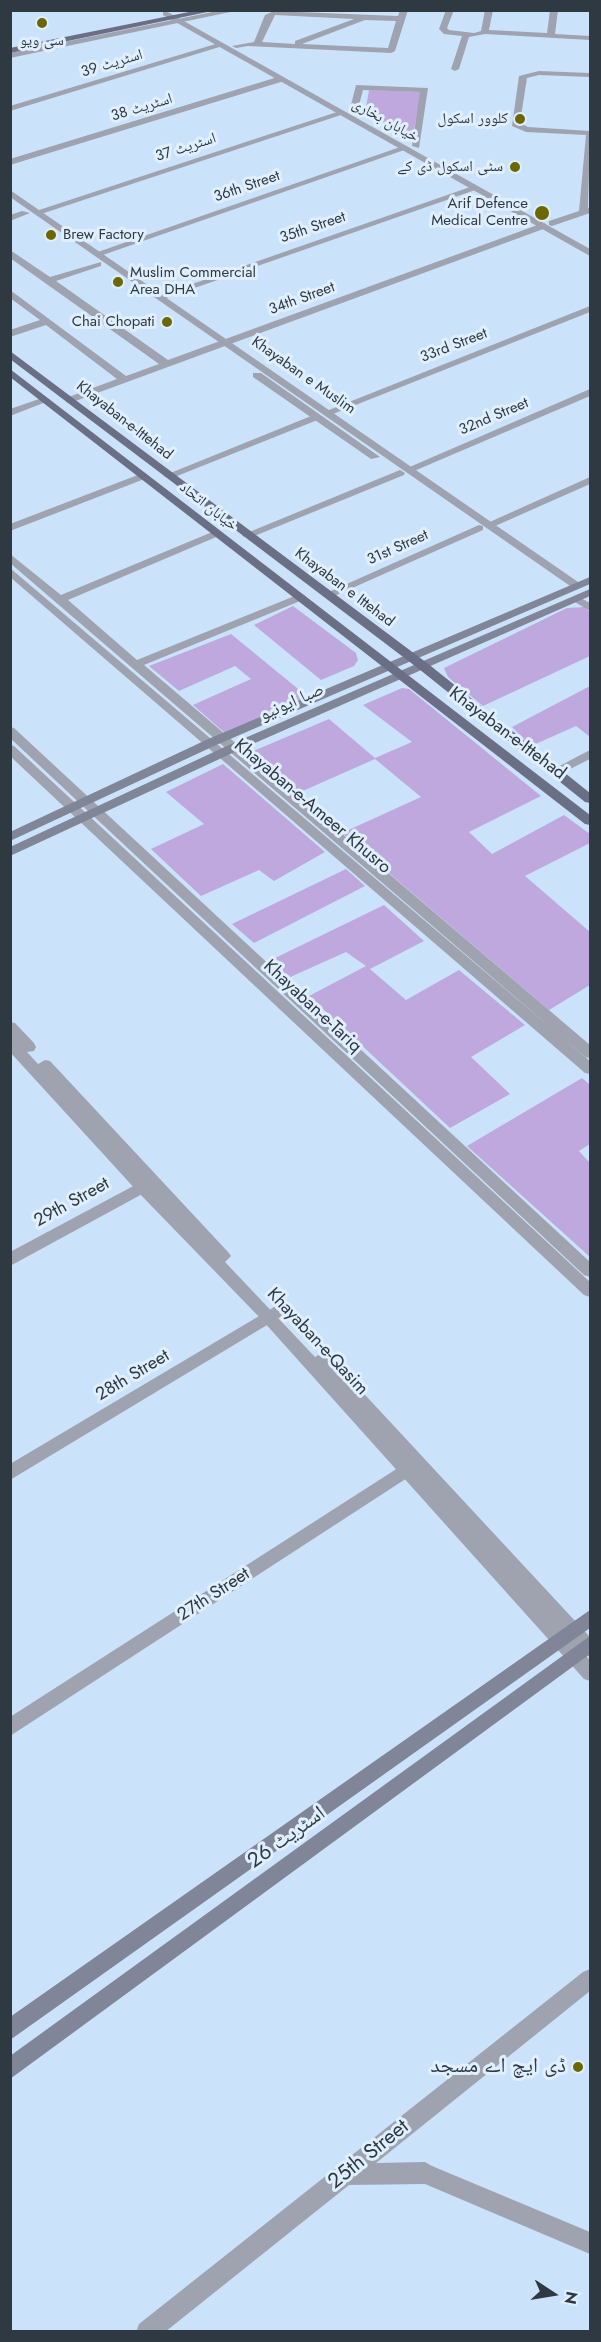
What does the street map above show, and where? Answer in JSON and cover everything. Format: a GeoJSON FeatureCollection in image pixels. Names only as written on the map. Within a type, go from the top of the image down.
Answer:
{"type":"FeatureCollection","features":[{"type":"Feature","properties":{"kind":"main road"},"geometry":{"type":"LineString","coordinates":[[10,51],[213,10]]}},
{"type":"Feature","properties":{"kind":"main road"},"geometry":{"type":"LineString","coordinates":[[10,43],[166,13],[180,16]]}},
{"type":"Feature","properties":{"kind":"main road","name":"Khayaban-e-Ittehad"},"geometry":{"type":"LineString","coordinates":[[10,354],[248,535]]}},
{"type":"Feature","properties":{"kind":"main road","name":"خیابان اتحاد"},"geometry":{"type":"LineString","coordinates":[[10,372],[388,666]]}},
{"type":"Feature","properties":{"kind":"main road","name":"Khayaban e Ittehad"},"geometry":{"type":"LineString","coordinates":[[248,535],[423,666]]}},
{"type":"Feature","properties":{"kind":"main road","name":"صبا ایونیو"},"geometry":{"type":"LineString","coordinates":[[10,837],[85,810],[222,754],[423,666],[582,593],[591,580]]}},
{"type":"Feature","properties":{"kind":"main road","name":"صبا ایونیو"},"geometry":{"type":"LineString","coordinates":[[10,852],[210,743],[410,656],[582,593]]}},
{"type":"Feature","properties":{"kind":"main road"},"geometry":{"type":"LineString","coordinates":[[388,666],[401,675]]}},
{"type":"Feature","properties":{"kind":"main road","name":"Khayaban-e-Ittehad"},"geometry":{"type":"LineString","coordinates":[[423,666],[591,799]]}},
{"type":"Feature","properties":{"kind":"main road","name":"Khayaban-e-Ittehad"},"geometry":{"type":"LineString","coordinates":[[401,675],[591,821]]}},
{"type":"Feature","properties":{"kind":"main road","name":"اسٹریٹ 26"},"geometry":{"type":"LineString","coordinates":[[10,2030],[591,1618]]}},
{"type":"Feature","properties":{"kind":"main road","name":"اسٹریٹ 26"},"geometry":{"type":"LineString","coordinates":[[10,2069],[586,1649]]}},
{"type":"Feature","properties":{"kind":"street"},"geometry":{"type":"LineString","coordinates":[[10,56],[180,16],[236,10]]}},
{"type":"Feature","properties":{"kind":"street"},"geometry":{"type":"LineString","coordinates":[[450,10],[444,31],[466,35],[485,32],[591,38]]}},
{"type":"Feature","properties":{"kind":"street"},"geometry":{"type":"LineString","coordinates":[[485,32],[489,10]]}},
{"type":"Feature","properties":{"kind":"street"},"geometry":{"type":"LineString","coordinates":[[550,37],[554,10]]}},
{"type":"Feature","properties":{"kind":"street"},"geometry":{"type":"LineString","coordinates":[[236,46],[256,44],[391,51],[403,15],[366,17],[272,13],[256,44]]}},
{"type":"Feature","properties":{"kind":"street","name":"خیابان بخاری"},"geometry":{"type":"LineString","coordinates":[[180,16],[222,45],[373,130],[411,147],[516,206],[591,254]]}},
{"type":"Feature","properties":{"kind":"street","name":"خیابان بخاری"},"geometry":{"type":"LineString","coordinates":[[180,16],[354,109],[476,188],[516,206]]}},
{"type":"Feature","properties":{"kind":"street"},"geometry":{"type":"LineString","coordinates":[[289,46],[366,17]]}},
{"type":"Feature","properties":{"kind":"street"},"geometry":{"type":"LineString","coordinates":[[455,69],[466,35]]}},
{"type":"Feature","properties":{"kind":"street","name":"اسٹریٹ 39"},"geometry":{"type":"LineString","coordinates":[[12,107],[222,45]]}},
{"type":"Feature","properties":{"kind":"street"},"geometry":{"type":"LineString","coordinates":[[587,211],[591,135],[525,129],[517,126],[515,119],[523,76],[539,73],[591,75]]}},
{"type":"Feature","properties":{"kind":"street","name":"اسٹریٹ 38"},"geometry":{"type":"LineString","coordinates":[[10,162],[281,79]]}},
{"type":"Feature","properties":{"kind":"street"},"geometry":{"type":"LineString","coordinates":[[354,109],[359,87],[425,90],[411,147]]}},
{"type":"Feature","properties":{"kind":"street","name":"اسٹریٹ 37"},"geometry":{"type":"LineString","coordinates":[[38,212],[343,113]]}},
{"type":"Feature","properties":{"kind":"street"},"geometry":{"type":"LineString","coordinates":[[373,130],[382,126]]}},
{"type":"Feature","properties":{"kind":"street","name":"36th Street"},"geometry":{"type":"LineString","coordinates":[[49,280],[97,259],[411,147]]}},
{"type":"Feature","properties":{"kind":"street","name":"35th Street"},"geometry":{"type":"LineString","coordinates":[[160,297],[476,188]]}},
{"type":"Feature","properties":{"kind":"street","name":"Khayaban e Muslim"},"geometry":{"type":"LineString","coordinates":[[10,193],[97,259],[223,344],[282,379],[369,440],[405,471]]}},
{"type":"Feature","properties":{"kind":"street"},"geometry":{"type":"LineString","coordinates":[[10,218],[16,209]]}},
{"type":"Feature","properties":{"kind":"street","name":"Khayaban e Muslim"},"geometry":{"type":"LineString","coordinates":[[16,209],[58,231]]}},
{"type":"Feature","properties":{"kind":"street","name":"34th Street"},"geometry":{"type":"LineString","coordinates":[[70,400],[587,211]]}},
{"type":"Feature","properties":{"kind":"street","name":"خیابان بخاری"},"geometry":{"type":"LineString","coordinates":[[547,225],[591,246]]}},
{"type":"Feature","properties":{"kind":"street"},"geometry":{"type":"LineString","coordinates":[[10,253],[168,365]]}},
{"type":"Feature","properties":{"kind":"street","name":"Khayaban e Muslim"},"geometry":{"type":"LineString","coordinates":[[129,281],[160,297],[223,344],[270,384],[316,417],[357,444],[405,471],[582,593],[591,608]]}},
{"type":"Feature","properties":{"kind":"street"},"geometry":{"type":"LineString","coordinates":[[10,293],[125,380]]}},
{"type":"Feature","properties":{"kind":"street","name":"33rd Street"},"geometry":{"type":"LineString","coordinates":[[328,412],[591,309]]}},
{"type":"Feature","properties":{"kind":"street"},"geometry":{"type":"LineString","coordinates":[[10,334],[47,321]]}},
{"type":"Feature","properties":{"kind":"street"},"geometry":{"type":"LineString","coordinates":[[270,384],[282,379]]}},
{"type":"Feature","properties":{"kind":"street","name":"32nd Street"},"geometry":{"type":"LineString","coordinates":[[248,535],[591,392]]}},
{"type":"Feature","properties":{"kind":"street"},"geometry":{"type":"LineString","coordinates":[[10,413],[45,400]]}},
{"type":"Feature","properties":{"kind":"street"},"geometry":{"type":"LineString","coordinates":[[168,476],[316,417]]}},
{"type":"Feature","properties":{"kind":"street"},"geometry":{"type":"LineString","coordinates":[[357,444],[369,440]]}},
{"type":"Feature","properties":{"kind":"street"},"geometry":{"type":"LineString","coordinates":[[10,528],[143,476]]}},
{"type":"Feature","properties":{"kind":"street","name":"31st Street"},"geometry":{"type":"LineString","coordinates":[[328,596],[591,480]]}},
{"type":"Feature","properties":{"kind":"street"},"geometry":{"type":"LineString","coordinates":[[61,599],[217,533]]}},
{"type":"Feature","properties":{"kind":"street","name":"Khayaban-e-Ameer Khusro"},"geometry":{"type":"LineString","coordinates":[[12,564],[61,599],[236,747],[491,975]]}},
{"type":"Feature","properties":{"kind":"street","name":"Khayaban-e-Ameer Khusro"},"geometry":{"type":"LineString","coordinates":[[12,564],[222,754],[510,991],[591,1053]]}},
{"type":"Feature","properties":{"kind":"street"},"geometry":{"type":"LineString","coordinates":[[137,664],[301,597]]}},
{"type":"Feature","properties":{"kind":"street","name":"Khayaban-e-Tariq"},"geometry":{"type":"LineString","coordinates":[[10,731],[85,810],[398,1112],[591,1291]]}},
{"type":"Feature","properties":{"kind":"street","name":"Khayaban-e-Tariq"},"geometry":{"type":"LineString","coordinates":[[10,749],[85,810],[433,1122],[591,1271]]}},
{"type":"Feature","properties":{"kind":"street"},"geometry":{"type":"LineString","coordinates":[[554,772],[591,754]]}},
{"type":"Feature","properties":{"kind":"street","name":"Khayaban-e-Ameer Khusro"},"geometry":{"type":"LineString","coordinates":[[510,991],[591,1069]]}},
{"type":"Feature","properties":{"kind":"street","name":"Khayaban-e-Qasim"},"geometry":{"type":"LineString","coordinates":[[12,1035],[566,1635],[586,1649],[591,1672]]}},
{"type":"Feature","properties":{"kind":"street"},"geometry":{"type":"LineString","coordinates":[[398,1112],[403,1115],[412,1115],[416,1109],[414,1105]]}},
{"type":"Feature","properties":{"kind":"street"},"geometry":{"type":"LineString","coordinates":[[418,1130],[419,1122],[433,1122]]}},
{"type":"Feature","properties":{"kind":"street","name":"29th Street"},"geometry":{"type":"LineString","coordinates":[[10,1260],[148,1184]]}},
{"type":"Feature","properties":{"kind":"street","name":"28th Street"},"geometry":{"type":"LineString","coordinates":[[10,1473],[272,1314]]}},
{"type":"Feature","properties":{"kind":"street","name":"27th Street"},"geometry":{"type":"LineString","coordinates":[[10,1728],[412,1466]]}},
{"type":"Feature","properties":{"kind":"street","name":"25th Street"},"geometry":{"type":"LineString","coordinates":[[147,2331],[590,1981]]}},
{"type":"Feature","properties":{"kind":"street"},"geometry":{"type":"LineString","coordinates":[[346,2174],[425,2173],[591,2243]]}},
{"type":"Feature","properties":{"kind":"shaded area"},"geometry":{"type":"Polygon","coordinates":[[[369,90],[422,92],[412,138],[365,113],[369,90]]]}},
{"type":"Feature","properties":{"kind":"shaded area"},"geometry":{"type":"Polygon","coordinates":[[[293,606],[356,653],[358,660],[354,666],[321,680],[254,625],[293,606]]]}},
{"type":"Feature","properties":{"kind":"shaded area"},"geometry":{"type":"Polygon","coordinates":[[[584,607],[590,612],[590,656],[483,706],[448,677],[444,668],[567,608],[584,607]]]}},
{"type":"Feature","properties":{"kind":"shaded area"},"geometry":{"type":"Polygon","coordinates":[[[231,634],[308,697],[225,733],[193,705],[251,679],[235,666],[179,691],[149,666],[231,634]]]}},
{"type":"Feature","properties":{"kind":"shaded area"},"geometry":{"type":"Polygon","coordinates":[[[590,686],[590,737],[576,726],[531,746],[512,727],[590,686]]]}},
{"type":"Feature","properties":{"kind":"shaded area"},"geometry":{"type":"Polygon","coordinates":[[[402,688],[409,689],[541,796],[469,832],[492,854],[564,815],[590,834],[590,843],[525,876],[590,932],[590,985],[549,1010],[342,833],[421,797],[375,759],[296,794],[251,752],[329,719],[375,758],[412,742],[363,705],[402,688]]]}},
{"type":"Feature","properties":{"kind":"shaded area"},"geometry":{"type":"Polygon","coordinates":[[[223,764],[325,852],[274,881],[259,870],[201,896],[151,849],[204,824],[166,792],[223,764]]]}},
{"type":"Feature","properties":{"kind":"shaded area"},"geometry":{"type":"Polygon","coordinates":[[[346,869],[365,886],[254,943],[232,924],[346,869]]]}},
{"type":"Feature","properties":{"kind":"shaded area"},"geometry":{"type":"Polygon","coordinates":[[[384,905],[424,941],[370,969],[406,1000],[459,970],[525,1025],[471,1057],[510,1094],[450,1128],[309,996],[366,966],[346,952],[288,978],[271,960],[384,905]]]}},
{"type":"Feature","properties":{"kind":"shaded area"},"geometry":{"type":"Polygon","coordinates":[[[582,1078],[590,1085],[590,1144],[579,1151],[590,1163],[590,1257],[467,1146],[582,1078]]]}},
{"type":"Feature","properties":{"kind":"place","name":"سی ویو"},"geometry":{"type":"Point","coordinates":[42,23]}},
{"type":"Feature","properties":{"kind":"place","name":"کلوور اسکول"},"geometry":{"type":"Point","coordinates":[520,119]}},
{"type":"Feature","properties":{"kind":"place","name":"سٹی اسکول ڈی کے"},"geometry":{"type":"Point","coordinates":[515,167]}},
{"type":"Feature","properties":{"kind":"place","name":"Arif Defence Medical Centre"},"geometry":{"type":"Point","coordinates":[542,213]}},
{"type":"Feature","properties":{"kind":"place","name":"Brew Factory"},"geometry":{"type":"Point","coordinates":[51,235]}},
{"type":"Feature","properties":{"kind":"place","name":"Muslim Commercial Area DHA"},"geometry":{"type":"Point","coordinates":[118,282]}},
{"type":"Feature","properties":{"kind":"place","name":"Chai Chopati"},"geometry":{"type":"Point","coordinates":[167,322]}},
{"type":"Feature","properties":{"kind":"place","name":"ڈی ایچ اے مسجد"},"geometry":{"type":"Point","coordinates":[578,2067]}}]}
